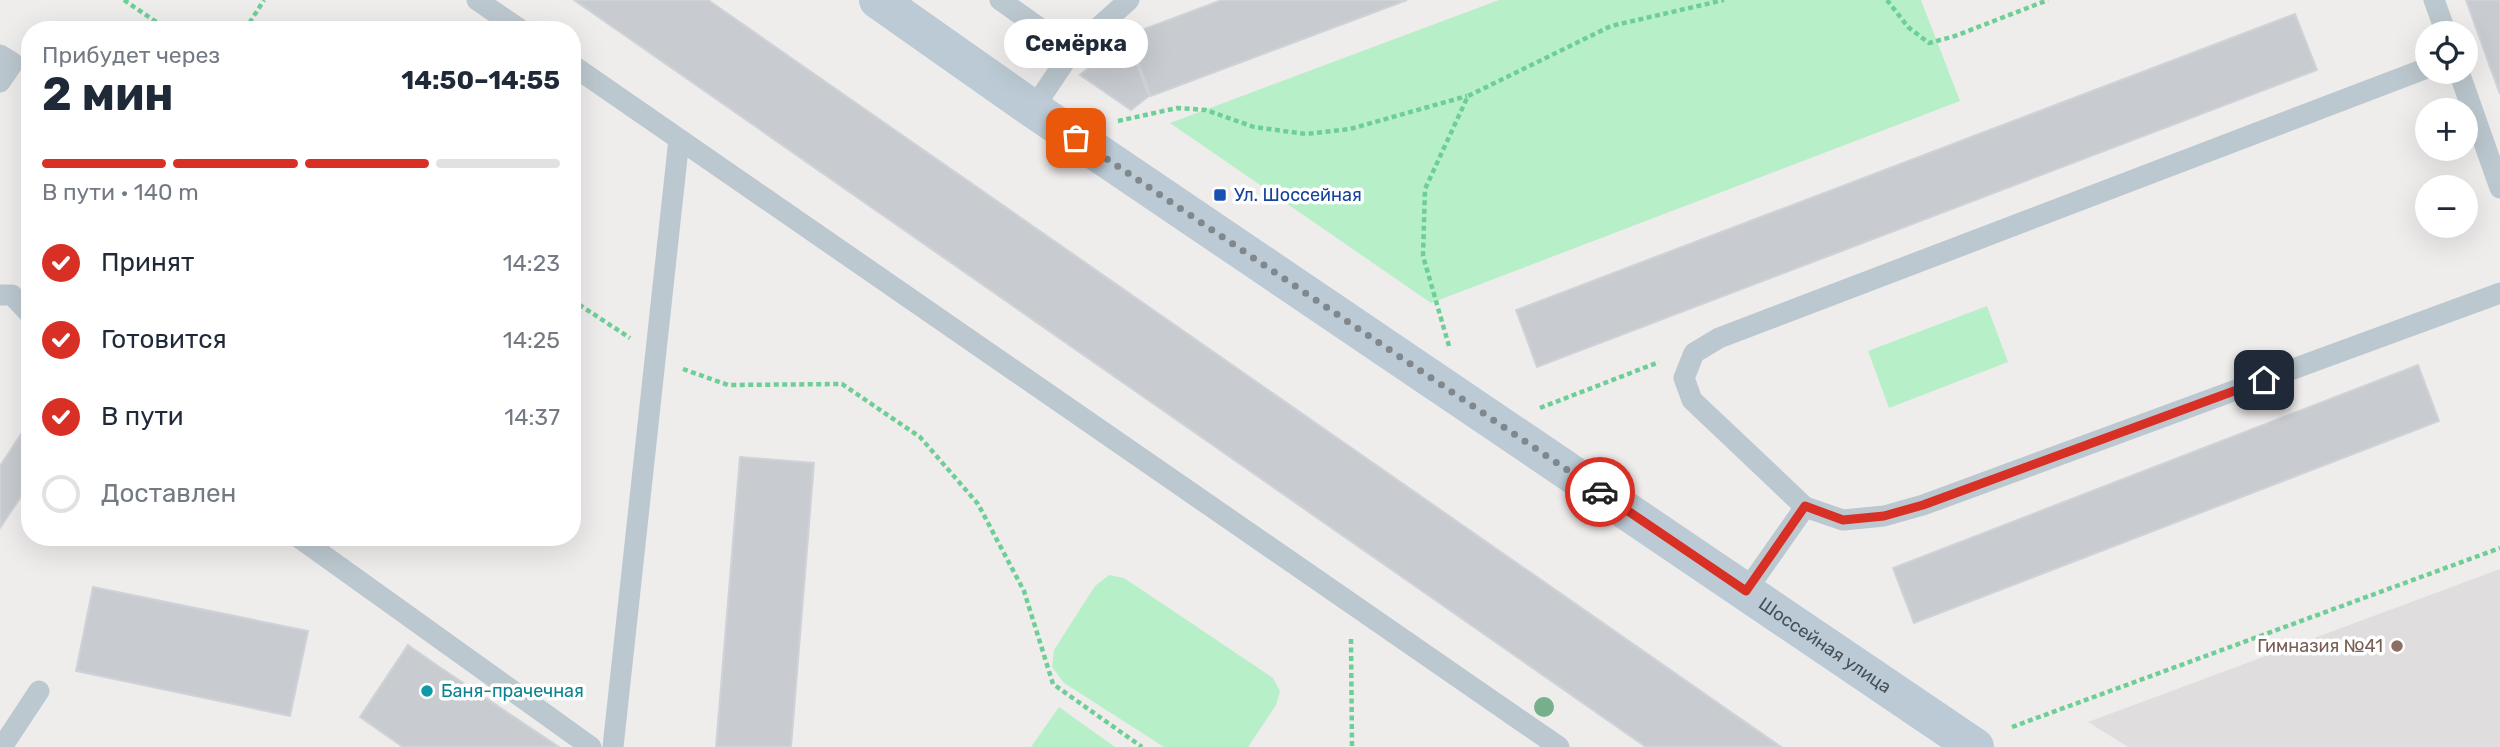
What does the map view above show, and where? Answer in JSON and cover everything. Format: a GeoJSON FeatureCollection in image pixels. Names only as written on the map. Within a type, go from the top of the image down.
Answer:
{"type":"FeatureCollection","features":[{"type":"Feature","properties":{"kind":"street","name":"Шоссейная улица"},"geometry":{"type":"LineString","coordinates":[[878,0],[1033,109],[1975,747]]}},
{"type":"Feature","properties":{"kind":"lane"},"geometry":{"type":"LineString","coordinates":[[477,0],[508,21]]}},
{"type":"Feature","properties":{"kind":"lane"},"geometry":{"type":"LineString","coordinates":[[1000,0],[1072,51]]}},
{"type":"Feature","properties":{"kind":"lane"},"geometry":{"type":"LineString","coordinates":[[1033,109],[1072,51],[1129,0]]}},
{"type":"Feature","properties":{"kind":"lane"},"geometry":{"type":"LineString","coordinates":[[2434,0],[2442,21]]}},
{"type":"Feature","properties":{"kind":"lane"},"geometry":{"type":"LineString","coordinates":[[0,55],[13,63],[0,82]]}},
{"type":"Feature","properties":{"kind":"lane"},"geometry":{"type":"LineString","coordinates":[[581,71],[1559,747]]}},
{"type":"Feature","properties":{"kind":"lane"},"geometry":{"type":"LineString","coordinates":[[2415,73],[1719,338],[1694,353],[1684,378],[1692,401],[1805,506],[1843,520],[1884,516],[1923,505],[2500,293]]}},
{"type":"Feature","properties":{"kind":"lane"},"geometry":{"type":"LineString","coordinates":[[2463,84],[2500,188]]}},
{"type":"Feature","properties":{"kind":"lane"},"geometry":{"type":"LineString","coordinates":[[613,747],[679,139]]}},
{"type":"Feature","properties":{"kind":"lane"},"geometry":{"type":"LineString","coordinates":[[0,295],[12,295],[21,304]]}},
{"type":"Feature","properties":{"kind":"lane"},"geometry":{"type":"LineString","coordinates":[[1746,591],[1805,506]]}},
{"type":"Feature","properties":{"kind":"lane"},"geometry":{"type":"LineString","coordinates":[[311,546],[591,747]]}},
{"type":"Feature","properties":{"kind":"lane"},"geometry":{"type":"LineString","coordinates":[[2,747],[39,691]]}},
{"type":"Feature","properties":{"kind":"path"},"geometry":{"type":"LineString","coordinates":[[124,0],[155,21]]}},
{"type":"Feature","properties":{"kind":"path"},"geometry":{"type":"LineString","coordinates":[[251,21],[264,0]]}},
{"type":"Feature","properties":{"kind":"path"},"geometry":{"type":"LineString","coordinates":[[1107,123],[1177,108],[1206,110],[1254,128],[1306,134],[1350,129],[1468,96],[1611,26],[1724,0]]}},
{"type":"Feature","properties":{"kind":"path"},"geometry":{"type":"LineString","coordinates":[[1887,0],[1908,27],[1928,43],[1955,36],[2048,0]]}},
{"type":"Feature","properties":{"kind":"path"},"geometry":{"type":"LineString","coordinates":[[1450,349],[1423,256],[1425,189],[1468,96]]}},
{"type":"Feature","properties":{"kind":"path"},"geometry":{"type":"LineString","coordinates":[[581,306],[656,356],[690,373],[728,385],[842,384],[920,437],[978,504],[1024,591],[1054,684],[1142,747]]}},
{"type":"Feature","properties":{"kind":"path"},"geometry":{"type":"LineString","coordinates":[[1530,412],[1719,338]]}},
{"type":"Feature","properties":{"kind":"path"},"geometry":{"type":"LineString","coordinates":[[2012,727],[2500,548]]}},
{"type":"Feature","properties":{"kind":"path"},"geometry":{"type":"LineString","coordinates":[[1351,603],[1352,747]]}},
{"type":"Feature","properties":{"kind":"shaded area","name":"Гимназия №41"},"geometry":{"type":"Polygon","coordinates":[[[2500,569],[2500,747],[2128,747],[2088,722],[2500,569]]]}},
{"type":"Feature","properties":{"kind":"green space"},"geometry":{"type":"Polygon","coordinates":[[[1499,0],[1921,0],[1960,101],[1431,303],[1170,123],[1499,0]]]}},
{"type":"Feature","properties":{"kind":"green space"},"geometry":{"type":"Polygon","coordinates":[[[1987,306],[2008,362],[1889,408],[1868,351],[1987,306]]]}},
{"type":"Feature","properties":{"kind":"green space"},"geometry":{"type":"Polygon","coordinates":[[[1109,575],[1124,578],[1273,678],[1280,691],[1276,705],[1248,747],[1164,747],[1064,683],[1052,667],[1054,650],[1095,586],[1109,575]]]}},
{"type":"Feature","properties":{"kind":"green space"},"geometry":{"type":"Polygon","coordinates":[[[1059,707],[1115,747],[1031,747],[1059,707]]]}},
{"type":"Feature","properties":{"kind":"building"},"geometry":{"type":"Polygon","coordinates":[[[574,0],[708,0],[1781,747],[1646,747],[574,0]]]}},
{"type":"Feature","properties":{"kind":"building"},"geometry":{"type":"Polygon","coordinates":[[[1222,0],[1407,0],[1151,96],[1128,35],[1222,0]]]}},
{"type":"Feature","properties":{"kind":"building"},"geometry":{"type":"Polygon","coordinates":[[[2466,0],[2500,0],[2500,94],[2478,34],[2478,21],[2474,21],[2466,0]]]}},
{"type":"Feature","properties":{"kind":"building"},"geometry":{"type":"Polygon","coordinates":[[[2295,14],[2317,70],[1537,367],[1516,310],[2295,14]]]}},
{"type":"Feature","properties":{"kind":"building"},"geometry":{"type":"Polygon","coordinates":[[[1126,37],[1149,96],[1131,110],[1080,75],[1126,37]]]}},
{"type":"Feature","properties":{"kind":"building"},"geometry":{"type":"Polygon","coordinates":[[[2418,365],[2439,421],[1914,623],[1893,568],[2418,365]]]}},
{"type":"Feature","properties":{"kind":"building"},"geometry":{"type":"Polygon","coordinates":[[[21,434],[21,496],[0,528],[0,466],[21,434]]]}},
{"type":"Feature","properties":{"kind":"building"},"geometry":{"type":"Polygon","coordinates":[[[740,457],[814,463],[791,747],[716,747],[740,457]]]}},
{"type":"Feature","properties":{"kind":"building"},"geometry":{"type":"Polygon","coordinates":[[[93,587],[308,631],[290,716],[76,671],[93,587]]]}},
{"type":"Feature","properties":{"kind":"building","name":"Баня-прачечная"},"geometry":{"type":"Polygon","coordinates":[[[408,645],[559,747],[403,747],[360,717],[408,645]]]}},
{"type":"Feature","properties":{"kind":"way so far"},"geometry":{"type":"LineString","coordinates":[[1076,138],[1600,492]]}},
{"type":"Feature","properties":{"kind":"place","name":"Семёрка"},"geometry":{"type":"Point","coordinates":[1076,138]}},
{"type":"Feature","properties":{"kind":"place","name":"Ул. Шоссейная"},"geometry":{"type":"Point","coordinates":[1220,195]}},
{"type":"Feature","properties":{"kind":"place","name":"Гимназия №41"},"geometry":{"type":"Point","coordinates":[2397,646]}},
{"type":"Feature","properties":{"kind":"place","name":"Баня-прачечная"},"geometry":{"type":"Point","coordinates":[427,691]}},
{"type":"Feature","properties":{"kind":"route"},"geometry":{"type":"LineString","coordinates":[[1600,492],[1746,591],[1805,506],[1843,520],[1884,516],[1923,505],[2264,380]]}}]}
